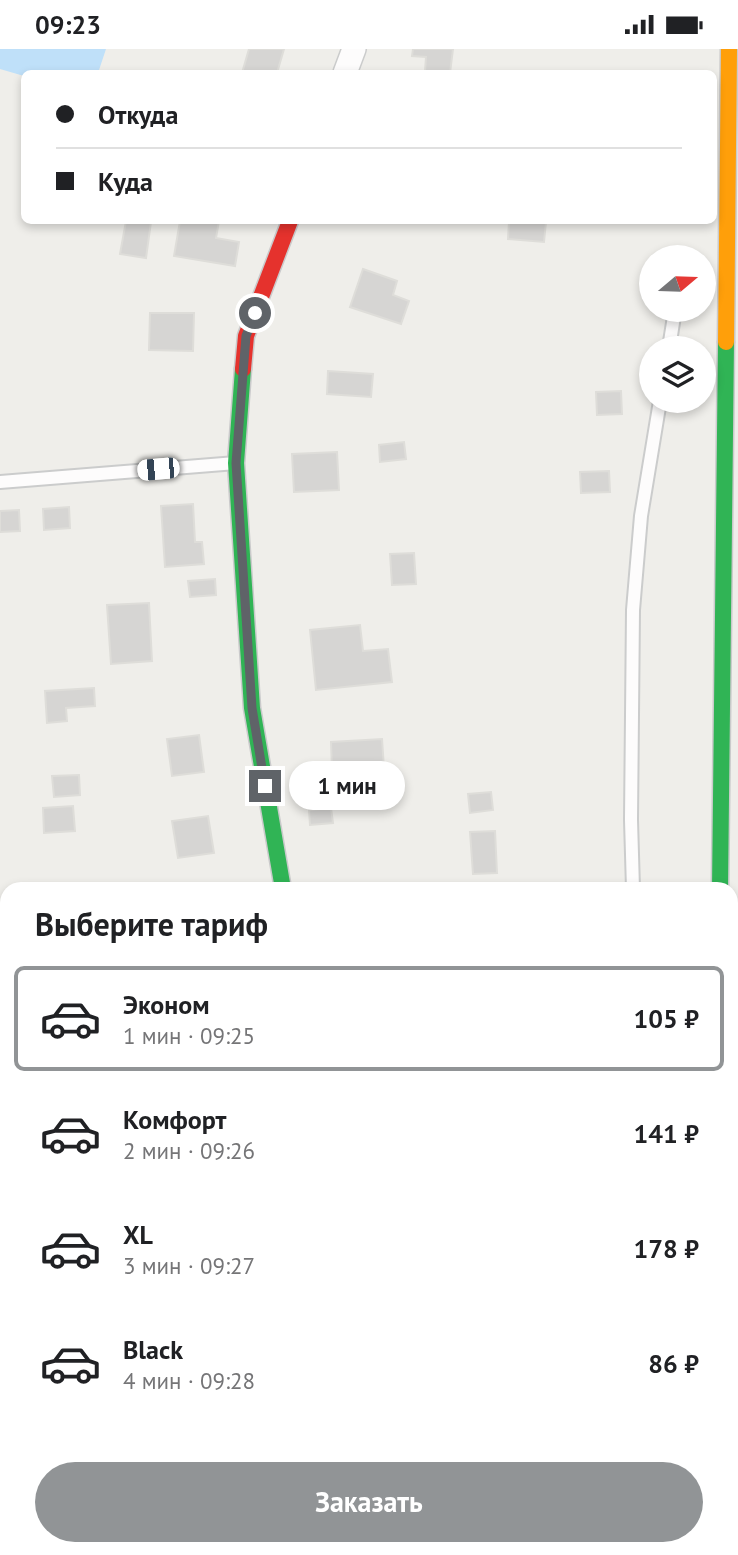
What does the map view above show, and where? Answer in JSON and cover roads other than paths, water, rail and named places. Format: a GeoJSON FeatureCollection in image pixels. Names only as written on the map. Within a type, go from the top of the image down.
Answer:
{"type":"FeatureCollection","features":[{"type":"Feature","properties":{"kind":"street"},"geometry":{"type":"LineString","coordinates":[[346,70],[354,49]]}},
{"type":"Feature","properties":{"kind":"street"},"geometry":{"type":"LineString","coordinates":[[720,882],[729,49]]}},
{"type":"Feature","properties":{"kind":"street"},"geometry":{"type":"LineString","coordinates":[[282,882],[252,708],[236,463],[246,336],[289,224]]}},
{"type":"Feature","properties":{"kind":"lane"},"geometry":{"type":"LineString","coordinates":[[633,882],[634,610],[641,516],[658,413]]}},
{"type":"Feature","properties":{"kind":"lane"},"geometry":{"type":"LineString","coordinates":[[0,482],[236,463]]}},
{"type":"Feature","properties":{"kind":"water"},"geometry":{"type":"Polygon","coordinates":[[[0,49],[106,49],[99,70],[21,70],[21,75],[0,69],[0,49]]]}}]}
